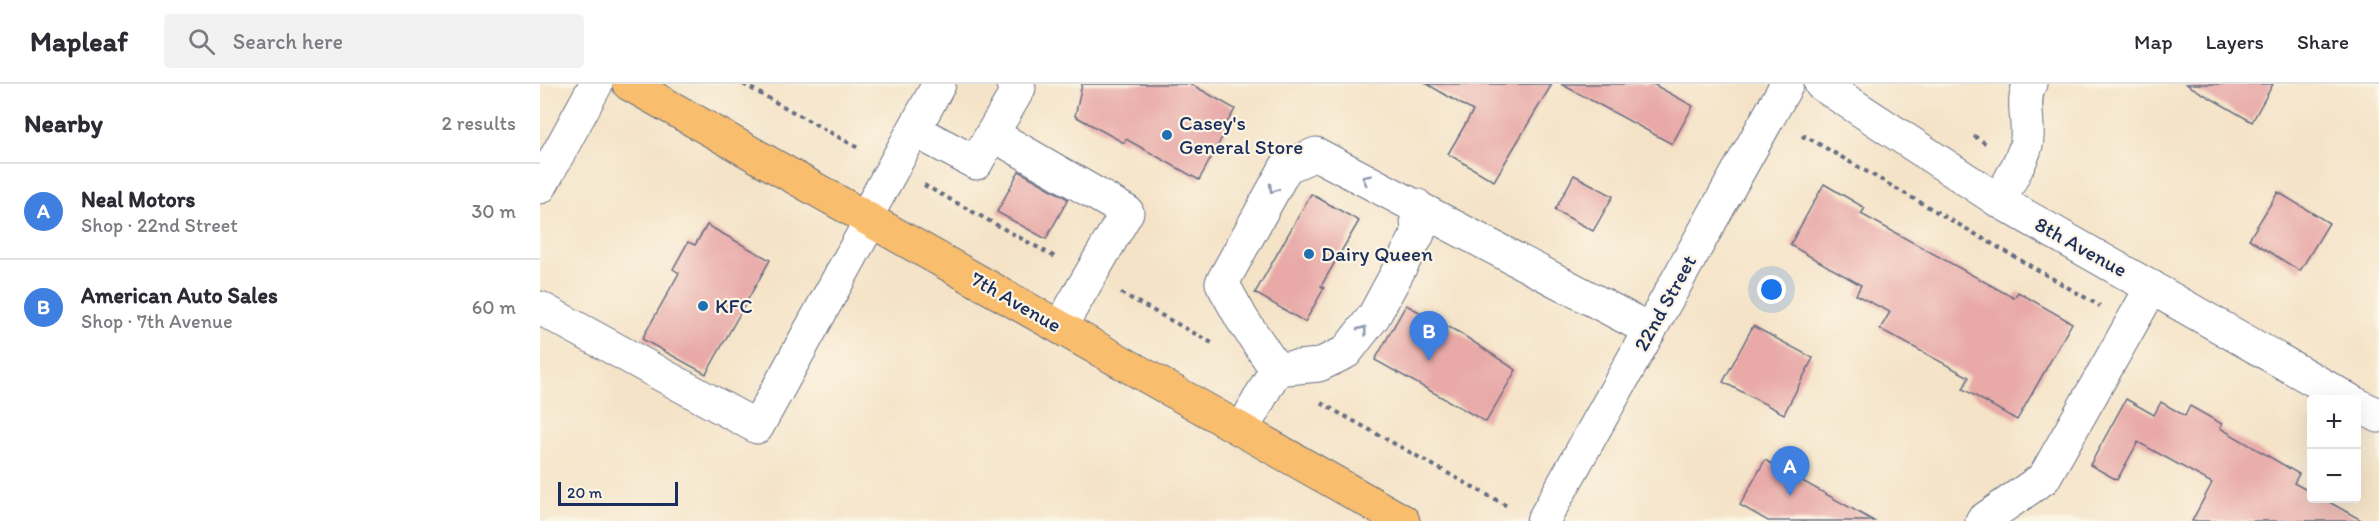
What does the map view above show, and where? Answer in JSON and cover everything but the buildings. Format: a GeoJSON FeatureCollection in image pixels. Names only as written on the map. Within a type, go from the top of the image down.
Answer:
{"type":"FeatureCollection","features":[{"type":"Feature","properties":{"kind":"main road","name":"7th Avenue"},"geometry":{"type":"LineString","coordinates":[[629,84],[1242,430],[1390,518]]}},
{"type":"Feature","properties":{"kind":"street"},"geometry":{"type":"LineString","coordinates":[[540,187],[596,84]]}},
{"type":"Feature","properties":{"kind":"street"},"geometry":{"type":"LineString","coordinates":[[540,308],[757,427],[939,84]]}},
{"type":"Feature","properties":{"kind":"street"},"geometry":{"type":"LineString","coordinates":[[914,130],[976,163],[1019,88],[1013,84]]}},
{"type":"Feature","properties":{"kind":"street","name":"22nd Street"},"geometry":{"type":"LineString","coordinates":[[1544,521],[1787,84]]}},
{"type":"Feature","properties":{"kind":"street","name":"8th Avenue"},"geometry":{"type":"LineString","coordinates":[[1821,84],[1999,201],[2342,395]]}},
{"type":"Feature","properties":{"kind":"street"},"geometry":{"type":"LineString","coordinates":[[1999,201],[2026,147],[2029,128],[2025,92],[2030,84]]}},
{"type":"Feature","properties":{"kind":"street"},"geometry":{"type":"LineString","coordinates":[[992,134],[1127,212],[1060,327]]}},
{"type":"Feature","properties":{"kind":"street"},"geometry":{"type":"LineString","coordinates":[[1274,373],[1222,282],[1286,167],[1316,154],[1650,330]]}},
{"type":"Feature","properties":{"kind":"street"},"geometry":{"type":"LineString","coordinates":[[1274,373],[1319,365],[1346,352],[1374,316],[1418,234],[1416,205]]}},
{"type":"Feature","properties":{"kind":"street"},"geometry":{"type":"LineString","coordinates":[[1982,521],[2044,478],[2152,288]]}},
{"type":"Feature","properties":{"kind":"street"},"geometry":{"type":"LineString","coordinates":[[1242,430],[1274,373]]}},
{"type":"Feature","properties":{"kind":"street"},"geometry":{"type":"LineString","coordinates":[[2361,407],[2379,416]]}},
{"type":"Feature","properties":{"kind":"path"},"geometry":{"type":"LineString","coordinates":[[743,84],[1221,348]]}},
{"type":"Feature","properties":{"kind":"path"},"geometry":{"type":"LineString","coordinates":[[1796,141],[1805,136],[2132,324]]}},
{"type":"Feature","properties":{"kind":"path"},"geometry":{"type":"LineString","coordinates":[[1274,373],[1509,507]]}},
{"type":"Feature","properties":{"kind":"place","name":"Casey's General Store"},"geometry":{"type":"Point","coordinates":[1167,135]}},
{"type":"Feature","properties":{"kind":"place","name":"Dairy Queen"},"geometry":{"type":"Point","coordinates":[1309,254]}},
{"type":"Feature","properties":{"kind":"place","name":"KFC"},"geometry":{"type":"Point","coordinates":[703,306]}},
{"type":"Feature","properties":{"kind":"place","name":"American Auto Sales"},"geometry":{"type":"Point","coordinates":[1429,361]}},
{"type":"Feature","properties":{"kind":"place","name":"Neal Motors"},"geometry":{"type":"Point","coordinates":[1790,496]}}]}
